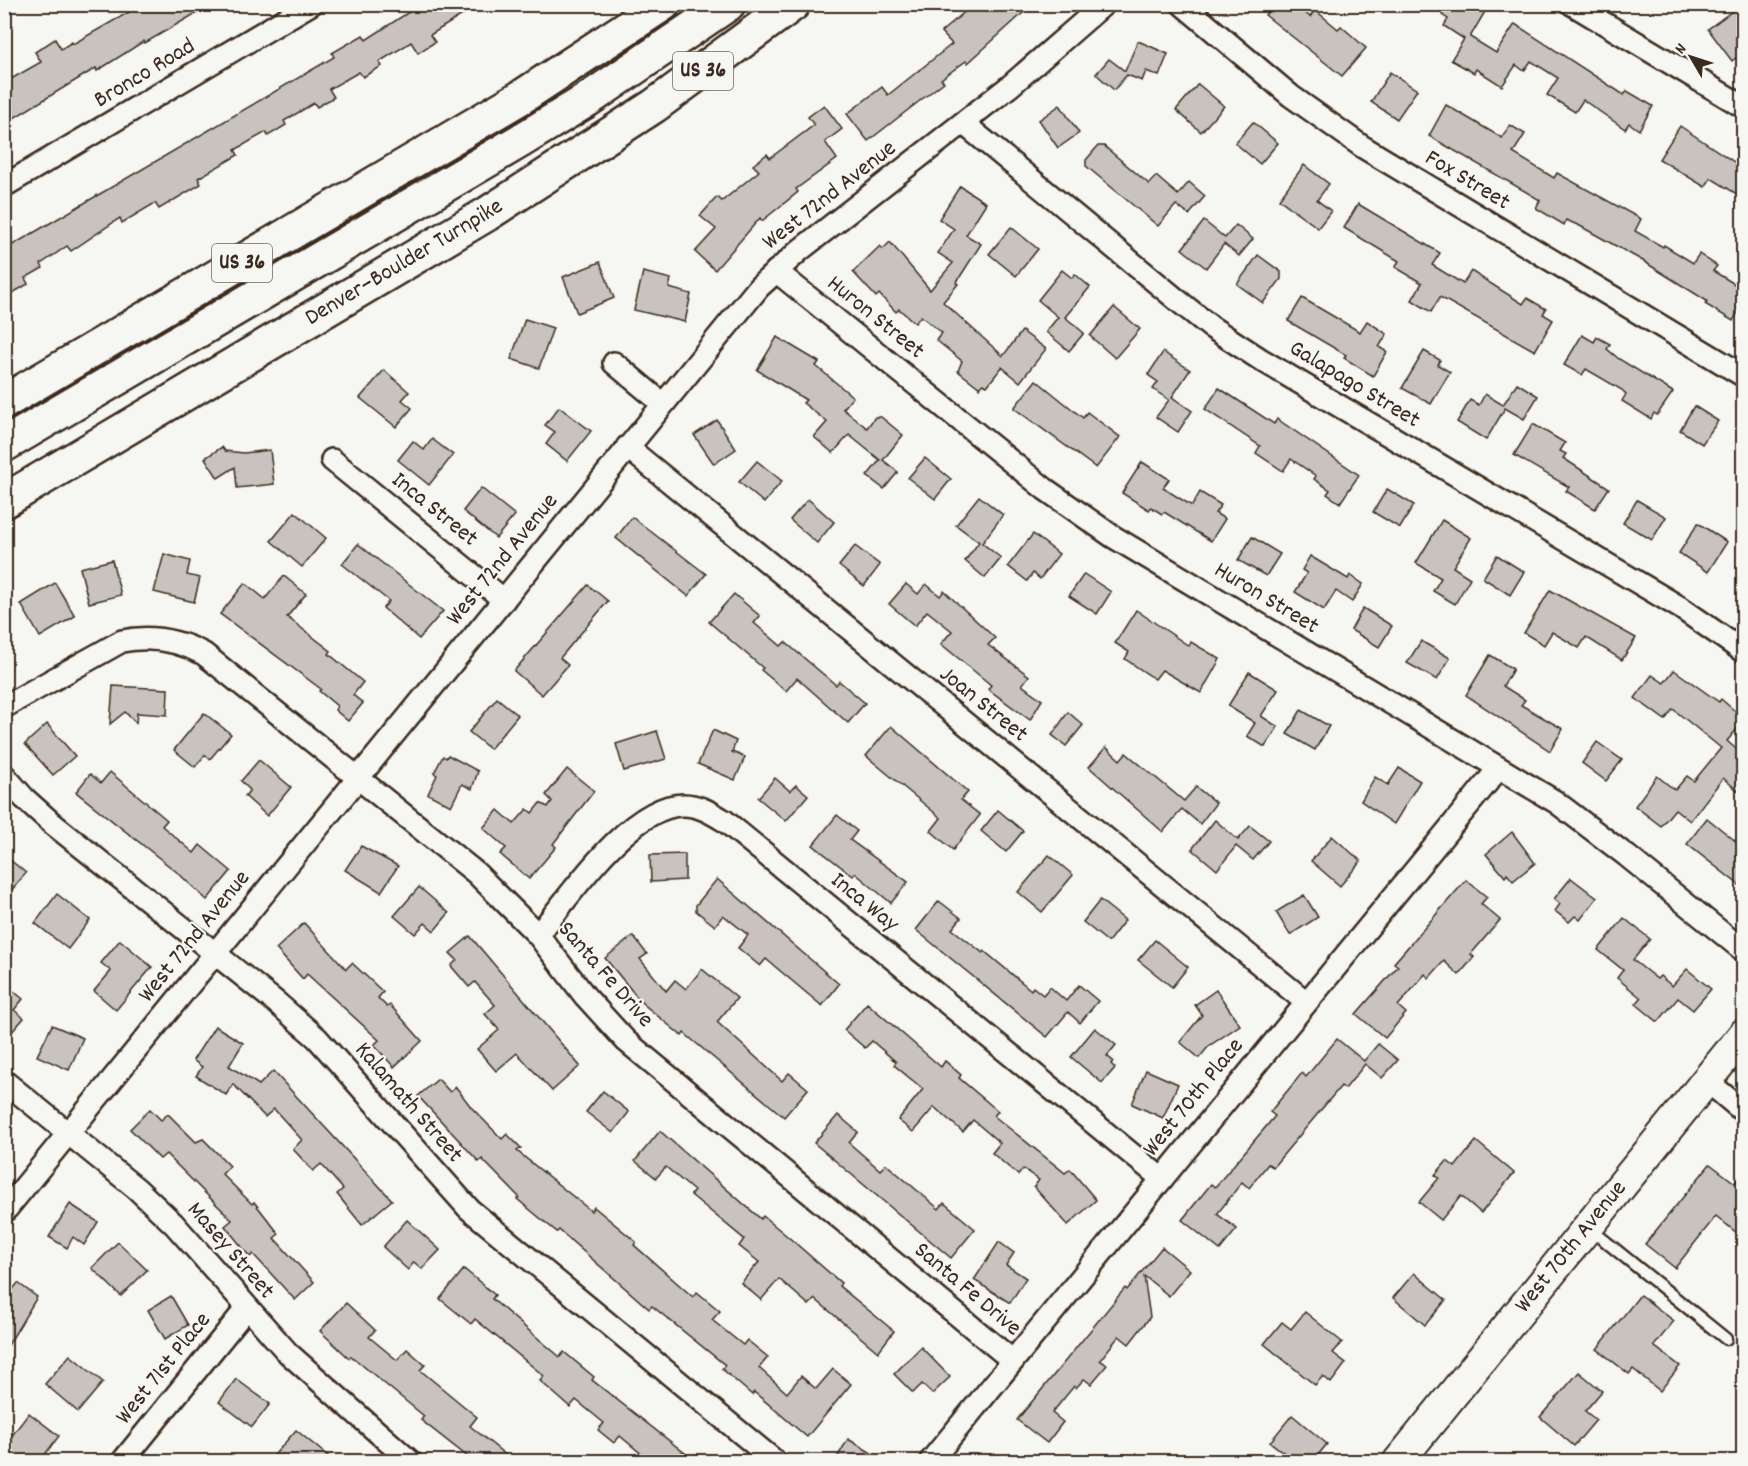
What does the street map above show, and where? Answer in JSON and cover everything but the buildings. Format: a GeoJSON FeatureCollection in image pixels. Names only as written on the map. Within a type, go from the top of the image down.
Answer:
{"type":"FeatureCollection","features":[{"type":"Feature","properties":{"kind":"highway","name":"US 36"},"geometry":{"type":"LineString","coordinates":[[4,402],[523,96],[663,4]]}},
{"type":"Feature","properties":{"kind":"highway"},"geometry":{"type":"LineString","coordinates":[[4,445],[530,135],[728,4]]}},
{"type":"Feature","properties":{"kind":"highway","name":"Denver–Boulder Turnpike"},"geometry":{"type":"LineString","coordinates":[[4,501],[83,456],[523,191],[662,100],[794,4]]}},
{"type":"Feature","properties":{"kind":"highway"},"geometry":{"type":"LineString","coordinates":[[4,507],[83,456]]}},
{"type":"Feature","properties":{"kind":"main road","name":"West 70th Avenue"},"geometry":{"type":"LineString","coordinates":[[1398,1461],[1589,1228],[1743,1034]]}},
{"type":"Feature","properties":{"kind":"street","name":"Bronco Road"},"geometry":{"type":"LineString","coordinates":[[4,186],[311,4]]}},
{"type":"Feature","properties":{"kind":"street","name":"West 72nd Avenue"},"geometry":{"type":"LineString","coordinates":[[4,1212],[746,301],[776,271],[963,123],[1104,4]]}},
{"type":"Feature","properties":{"kind":"street","name":"Fox Street"},"geometry":{"type":"LineString","coordinates":[[1182,4],[1291,96],[1362,147],[1743,376]]}},
{"type":"Feature","properties":{"kind":"street"},"geometry":{"type":"LineString","coordinates":[[1572,4],[1743,107]]}},
{"type":"Feature","properties":{"kind":"street","name":"Galapago Street"},"geometry":{"type":"LineString","coordinates":[[963,123],[1211,327],[1260,359],[1681,608],[1743,652]]}},
{"type":"Feature","properties":{"kind":"street","name":"Huron Street"},"geometry":{"type":"LineString","coordinates":[[776,271],[1045,489],[1112,536],[1585,822],[1743,951]]}},
{"type":"Feature","properties":{"kind":"street"},"geometry":{"type":"LineString","coordinates":[[614,363],[663,404]]}},
{"type":"Feature","properties":{"kind":"street","name":"Joan Street"},"geometry":{"type":"LineString","coordinates":[[627,447],[1306,1002]]}},
{"type":"Feature","properties":{"kind":"street","name":"Inca Street"},"geometry":{"type":"LineString","coordinates":[[332,460],[504,600]]}},
{"type":"Feature","properties":{"kind":"street","name":"Santa Fe Drive"},"geometry":{"type":"LineString","coordinates":[[4,707],[122,641],[152,638],[174,641],[204,654],[450,849],[538,935],[585,996],[626,1041],[1013,1361]]}},
{"type":"Feature","properties":{"kind":"street","name":"West 70th Place"},"geometry":{"type":"LineString","coordinates":[[930,1461],[1499,768]]}},
{"type":"Feature","properties":{"kind":"street","name":"Kalamath Street"},"geometry":{"type":"LineString","coordinates":[[4,775],[24,798],[53,824],[317,1038],[469,1209],[776,1461]]}},
{"type":"Feature","properties":{"kind":"street","name":"Inca Way"},"geometry":{"type":"LineString","coordinates":[[538,935],[603,858],[648,815],[665,807],[682,805],[706,810],[725,821],[1162,1179]]}},
{"type":"Feature","properties":{"kind":"street"},"geometry":{"type":"LineString","coordinates":[[1706,1080],[1743,1112]]}},
{"type":"Feature","properties":{"kind":"street","name":"Masey Street"},"geometry":{"type":"LineString","coordinates":[[4,1081],[137,1189],[174,1224],[246,1309],[297,1361],[411,1461]]}},
{"type":"Feature","properties":{"kind":"street","name":"West 71st Place"},"geometry":{"type":"LineString","coordinates":[[122,1461],[246,1309]]}},
{"type":"Feature","properties":{"kind":"lane"},"geometry":{"type":"LineString","coordinates":[[1589,1228],[1726,1339]]}}]}
